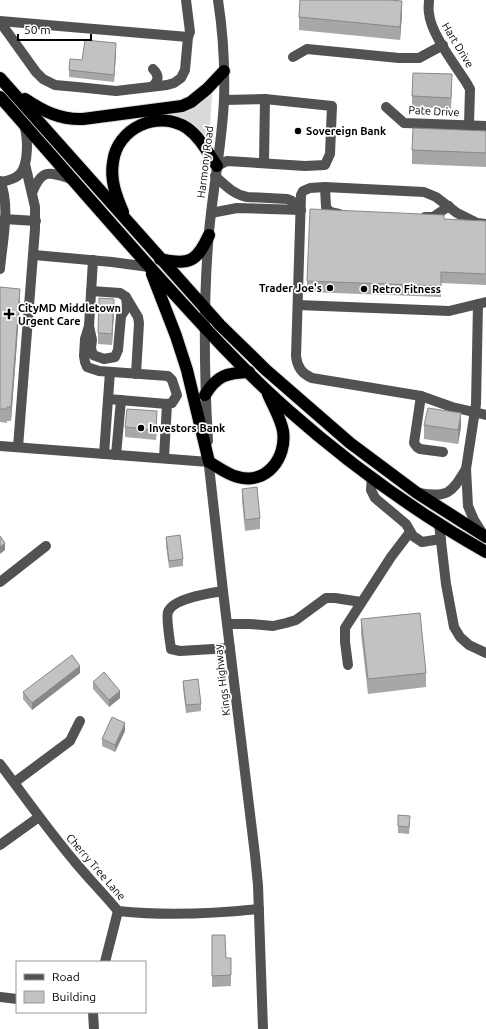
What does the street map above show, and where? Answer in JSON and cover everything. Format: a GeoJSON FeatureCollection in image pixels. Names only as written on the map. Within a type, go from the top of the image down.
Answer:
{"type":"FeatureCollection","features":[{"type":"Feature","properties":{"kind":"highway"},"geometry":{"type":"LineString","coordinates":[[9,89],[38,109],[50,114],[71,120],[83,119],[182,106],[191,102],[207,89],[224,71]]}},
{"type":"Feature","properties":{"kind":"highway"},"geometry":{"type":"LineString","coordinates":[[0,78],[160,259],[230,335],[278,381],[350,443],[417,493],[485,536]]}},
{"type":"Feature","properties":{"kind":"highway"},"geometry":{"type":"LineString","coordinates":[[0,97],[204,328],[286,408],[372,477],[412,506],[486,552]]}},
{"type":"Feature","properties":{"kind":"highway"},"geometry":{"type":"LineString","coordinates":[[128,222],[114,189],[112,163],[116,148],[122,139],[128,132],[138,126],[158,120],[177,123],[187,128],[197,137],[216,171]]}},
{"type":"Feature","properties":{"kind":"highway"},"geometry":{"type":"LineString","coordinates":[[160,259],[180,263],[192,259],[202,250],[209,235]]}},
{"type":"Feature","properties":{"kind":"highway"},"geometry":{"type":"LineString","coordinates":[[149,267],[187,370],[209,462],[236,477],[247,479],[264,475],[271,470],[281,454],[284,441],[283,430],[266,389]]}},
{"type":"Feature","properties":{"kind":"highway"},"geometry":{"type":"LineString","coordinates":[[205,395],[210,386],[222,376],[249,372]]}},
{"type":"Feature","properties":{"kind":"street"},"geometry":{"type":"LineString","coordinates":[[0,21],[28,59],[44,74],[53,79],[116,86],[129,89],[171,84],[178,81],[183,76],[190,32],[186,0]]}},
{"type":"Feature","properties":{"kind":"street","name":"Harmony Road"},"geometry":{"type":"LineString","coordinates":[[204,328],[209,235],[224,100],[224,71],[218,0]]}},
{"type":"Feature","properties":{"kind":"street","name":"Hart Drive"},"geometry":{"type":"LineString","coordinates":[[429,0],[429,13],[432,25],[470,89],[469,125]]}},
{"type":"Feature","properties":{"kind":"street"},"geometry":{"type":"LineString","coordinates":[[0,21],[188,37]]}},
{"type":"Feature","properties":{"kind":"street"},"geometry":{"type":"LineString","coordinates":[[293,57],[307,49],[399,58],[419,58],[443,45]]}},
{"type":"Feature","properties":{"kind":"street"},"geometry":{"type":"LineString","coordinates":[[153,69],[157,73],[158,77],[153,86]]}},
{"type":"Feature","properties":{"kind":"street"},"geometry":{"type":"LineString","coordinates":[[264,162],[265,99]]}},
{"type":"Feature","properties":{"kind":"street"},"geometry":{"type":"LineString","coordinates":[[224,100],[265,99],[332,106],[330,154],[325,165],[305,166],[264,162],[227,161],[216,171],[227,188],[241,196],[287,199],[292,201],[301,210]]}},
{"type":"Feature","properties":{"kind":"street","name":"Pate Drive"},"geometry":{"type":"LineString","coordinates":[[386,107],[404,123],[486,126]]}},
{"type":"Feature","properties":{"kind":"street"},"geometry":{"type":"LineString","coordinates":[[0,269],[4,219],[4,196],[0,182],[20,175],[25,164],[27,144],[24,125]]}},
{"type":"Feature","properties":{"kind":"street"},"geometry":{"type":"LineString","coordinates":[[18,448],[27,294],[34,255],[36,221],[32,193],[25,164]]}},
{"type":"Feature","properties":{"kind":"street"},"geometry":{"type":"LineString","coordinates":[[32,193],[39,178],[45,174],[53,174],[71,178]]}},
{"type":"Feature","properties":{"kind":"street"},"geometry":{"type":"LineString","coordinates":[[325,187],[326,207],[330,212],[351,214]]}},
{"type":"Feature","properties":{"kind":"street"},"geometry":{"type":"LineString","coordinates":[[486,224],[477,223],[457,213],[436,196],[424,192],[325,187],[310,188],[303,191],[301,195],[297,362],[299,367],[306,375],[320,380],[421,396],[452,407],[486,415]]}},
{"type":"Feature","properties":{"kind":"street"},"geometry":{"type":"LineString","coordinates":[[418,217],[433,217],[448,206]]}},
{"type":"Feature","properties":{"kind":"street"},"geometry":{"type":"LineString","coordinates":[[211,213],[237,208],[301,210]]}},
{"type":"Feature","properties":{"kind":"street"},"geometry":{"type":"LineString","coordinates":[[4,219],[36,221]]}},
{"type":"Feature","properties":{"kind":"street"},"geometry":{"type":"LineString","coordinates":[[34,255],[94,260],[149,267]]}},
{"type":"Feature","properties":{"kind":"street"},"geometry":{"type":"LineString","coordinates":[[94,260],[89,326],[85,339],[84,362],[87,367],[92,370],[170,377],[177,395],[172,403],[167,404],[108,399]]}},
{"type":"Feature","properties":{"kind":"street"},"geometry":{"type":"LineString","coordinates":[[91,291],[120,293],[126,297],[139,320],[136,374]]}},
{"type":"Feature","properties":{"kind":"street"},"geometry":{"type":"LineString","coordinates":[[89,326],[93,355],[104,359],[114,357],[118,350],[121,316],[127,307],[126,297]]}},
{"type":"Feature","properties":{"kind":"street"},"geometry":{"type":"LineString","coordinates":[[298,305],[449,311],[482,303],[475,413],[466,469],[468,506],[474,520],[485,536]]}},
{"type":"Feature","properties":{"kind":"street","name":"Kings Highway"},"geometry":{"type":"LineString","coordinates":[[204,328],[205,395],[209,462],[255,855],[259,909],[263,1029]]}},
{"type":"Feature","properties":{"kind":"street"},"geometry":{"type":"LineString","coordinates":[[104,454],[110,372]]}},
{"type":"Feature","properties":{"kind":"street"},"geometry":{"type":"LineString","coordinates":[[421,396],[414,443],[420,449],[443,452]]}},
{"type":"Feature","properties":{"kind":"street"},"geometry":{"type":"LineString","coordinates":[[118,455],[123,400]]}},
{"type":"Feature","properties":{"kind":"street"},"geometry":{"type":"LineString","coordinates":[[164,458],[167,404]]}},
{"type":"Feature","properties":{"kind":"street"},"geometry":{"type":"LineString","coordinates":[[0,446],[209,462]]}},
{"type":"Feature","properties":{"kind":"street"},"geometry":{"type":"LineString","coordinates":[[417,493],[435,495],[447,493],[455,486],[466,469]]}},
{"type":"Feature","properties":{"kind":"street"},"geometry":{"type":"LineString","coordinates":[[372,477],[371,490],[374,498],[406,524],[413,536],[422,542],[441,539]]}},
{"type":"Feature","properties":{"kind":"street"},"geometry":{"type":"LineString","coordinates":[[402,521],[412,506]]}},
{"type":"Feature","properties":{"kind":"street"},"geometry":{"type":"LineString","coordinates":[[440,524],[446,584],[454,627],[460,637],[469,645],[486,653]]}},
{"type":"Feature","properties":{"kind":"street"},"geometry":{"type":"LineString","coordinates":[[348,665],[345,628],[391,557],[410,532]]}},
{"type":"Feature","properties":{"kind":"street"},"geometry":{"type":"LineString","coordinates":[[0,582],[46,546]]}},
{"type":"Feature","properties":{"kind":"street"},"geometry":{"type":"LineString","coordinates":[[223,591],[191,597],[172,607],[168,612],[169,639],[171,649],[180,651],[230,648]]}},
{"type":"Feature","properties":{"kind":"street"},"geometry":{"type":"LineString","coordinates":[[227,624],[273,626],[286,624],[296,620],[326,598],[361,602]]}},
{"type":"Feature","properties":{"kind":"street"},"geometry":{"type":"LineString","coordinates":[[15,782],[70,741],[80,721]]}},
{"type":"Feature","properties":{"kind":"street","name":"Cherry Tree Lane"},"geometry":{"type":"LineString","coordinates":[[0,764],[76,864],[101,890],[118,911],[151,914],[236,912],[259,909]]}},
{"type":"Feature","properties":{"kind":"street"},"geometry":{"type":"LineString","coordinates":[[0,845],[39,817]]}},
{"type":"Feature","properties":{"kind":"street"},"geometry":{"type":"LineString","coordinates":[[104,961],[118,911]]}},
{"type":"Feature","properties":{"kind":"street"},"geometry":{"type":"LineString","coordinates":[[0,997],[16,999]]}},
{"type":"Feature","properties":{"kind":"street"},"geometry":{"type":"LineString","coordinates":[[94,1013],[94,1029]]}},
{"type":"Feature","properties":{"kind":"shaded area"},"geometry":{"type":"Polygon","coordinates":[[[209,94],[212,95],[209,144],[191,123],[181,118],[165,114],[209,94]]]}},
{"type":"Feature","properties":{"kind":"building"},"geometry":{"type":"Polygon","coordinates":[[[300,0],[402,1],[400,27],[299,17],[300,0]]]}},
{"type":"Feature","properties":{"kind":"building"},"geometry":{"type":"Polygon","coordinates":[[[85,40],[116,43],[114,75],[69,70],[70,59],[82,60],[85,40]]]}},
{"type":"Feature","properties":{"kind":"building"},"geometry":{"type":"Polygon","coordinates":[[[413,73],[452,74],[451,98],[412,96],[413,73]]]}},
{"type":"Feature","properties":{"kind":"building"},"geometry":{"type":"Polygon","coordinates":[[[413,128],[486,131],[486,153],[412,150],[413,128]]]}},
{"type":"Feature","properties":{"kind":"building"},"geometry":{"type":"Polygon","coordinates":[[[310,209],[444,215],[444,219],[486,221],[486,274],[441,272],[441,286],[307,281],[310,209]]]}},
{"type":"Feature","properties":{"kind":"building"},"geometry":{"type":"Polygon","coordinates":[[[0,287],[20,289],[11,407],[7,407],[7,409],[0,409],[0,287]]]}},
{"type":"Feature","properties":{"kind":"building"},"geometry":{"type":"Polygon","coordinates":[[[99,298],[114,299],[112,334],[98,333],[99,298]]]}},
{"type":"Feature","properties":{"kind":"building"},"geometry":{"type":"Polygon","coordinates":[[[428,408],[461,413],[458,430],[424,425],[428,408]]]}},
{"type":"Feature","properties":{"kind":"building"},"geometry":{"type":"Polygon","coordinates":[[[127,409],[157,411],[156,430],[125,427],[127,409]]]}},
{"type":"Feature","properties":{"kind":"building"},"geometry":{"type":"Polygon","coordinates":[[[257,487],[260,518],[245,520],[242,489],[257,487]]]}},
{"type":"Feature","properties":{"kind":"building"},"geometry":{"type":"Polygon","coordinates":[[[180,535],[183,559],[169,561],[166,537],[180,535]]]}},
{"type":"Feature","properties":{"kind":"building"},"geometry":{"type":"Polygon","coordinates":[[[0,536],[5,543],[0,547],[0,536]]]}},
{"type":"Feature","properties":{"kind":"building"},"geometry":{"type":"Polygon","coordinates":[[[420,613],[426,673],[368,679],[361,619],[420,613]]]}},
{"type":"Feature","properties":{"kind":"building"},"geometry":{"type":"Polygon","coordinates":[[[72,655],[80,666],[32,703],[23,692],[72,655]]]}},
{"type":"Feature","properties":{"kind":"building"},"geometry":{"type":"Polygon","coordinates":[[[104,672],[120,691],[109,700],[93,682],[104,672]]]}},
{"type":"Feature","properties":{"kind":"building"},"geometry":{"type":"Polygon","coordinates":[[[198,679],[201,704],[186,705],[183,681],[198,679]]]}},
{"type":"Feature","properties":{"kind":"building"},"geometry":{"type":"Polygon","coordinates":[[[112,717],[125,723],[115,745],[102,739],[112,717]]]}},
{"type":"Feature","properties":{"kind":"building"},"geometry":{"type":"Polygon","coordinates":[[[398,815],[410,816],[409,827],[398,826],[398,815]]]}},
{"type":"Feature","properties":{"kind":"building"},"geometry":{"type":"Polygon","coordinates":[[[212,935],[225,935],[226,958],[231,958],[231,975],[212,976],[212,935]]]}},
{"type":"Feature","properties":{"kind":"place","name":"Sovereign Bank"},"geometry":{"type":"Point","coordinates":[298,131]}},
{"type":"Feature","properties":{"kind":"place","name":"Trader Joe's"},"geometry":{"type":"Point","coordinates":[330,288]}},
{"type":"Feature","properties":{"kind":"place","name":"Retro Fitness"},"geometry":{"type":"Point","coordinates":[364,289]}},
{"type":"Feature","properties":{"kind":"place","name":"CityMD Middletown Urgent Care"},"geometry":{"type":"Point","coordinates":[9,314]}},
{"type":"Feature","properties":{"kind":"place","name":"Investors Bank"},"geometry":{"type":"Point","coordinates":[141,428]}}]}
